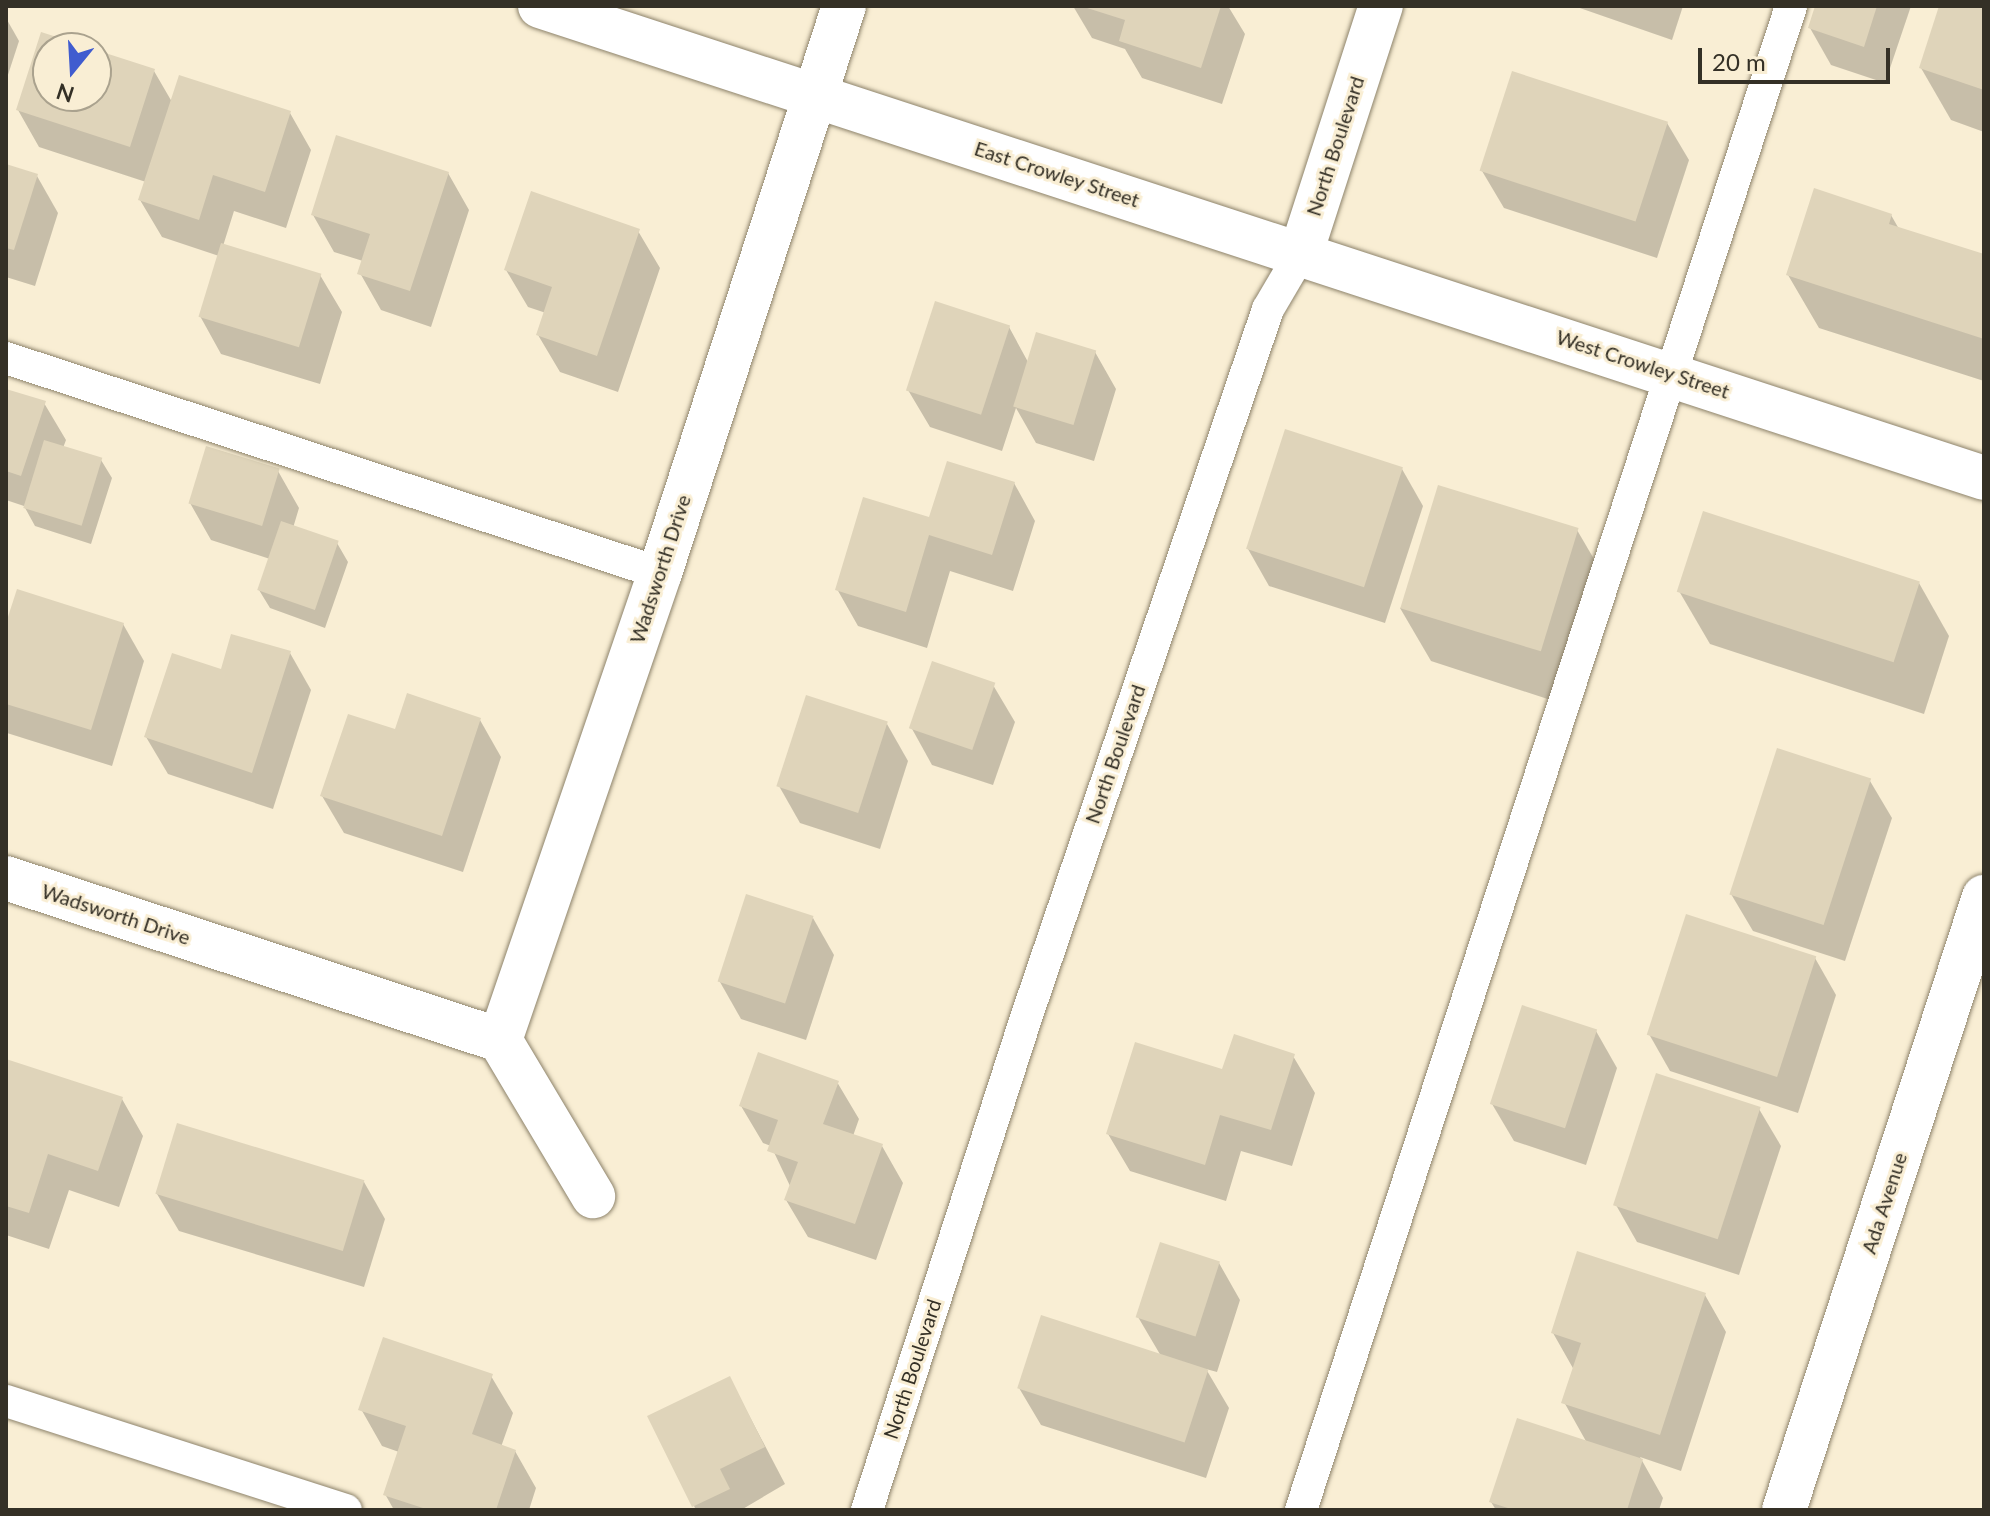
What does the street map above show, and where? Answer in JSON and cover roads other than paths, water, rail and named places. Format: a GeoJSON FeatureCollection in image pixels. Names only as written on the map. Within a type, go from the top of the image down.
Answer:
{"type":"FeatureCollection","features":[{"type":"Feature","properties":{"kind":"street","name":"East Crowley Street"},"geometry":{"type":"LineString","coordinates":[[540,6],[1301,253]]}},
{"type":"Feature","properties":{"kind":"street"},"geometry":{"type":"LineString","coordinates":[[813,97],[844,6]]}},
{"type":"Feature","properties":{"kind":"street","name":"North Boulevard"},"geometry":{"type":"LineString","coordinates":[[1301,253],[1381,6]]}},
{"type":"Feature","properties":{"kind":"street","name":"Wadsworth Drive"},"geometry":{"type":"LineString","coordinates":[[6,878],[500,1040],[660,573],[813,97]]}},
{"type":"Feature","properties":{"kind":"street","name":"West Crowley Street"},"geometry":{"type":"LineString","coordinates":[[1301,253],[1984,478]]}},
{"type":"Feature","properties":{"kind":"street","name":"Ada Avenue"},"geometry":{"type":"LineString","coordinates":[[1784,1510],[1984,897]]}},
{"type":"Feature","properties":{"kind":"street"},"geometry":{"type":"LineString","coordinates":[[500,1040],[593,1196]]}},
{"type":"Feature","properties":{"kind":"lane"},"geometry":{"type":"LineString","coordinates":[[1301,1510],[1791,6]]}},
{"type":"Feature","properties":{"kind":"lane","name":"North Boulevard"},"geometry":{"type":"LineString","coordinates":[[867,1510],[1026,1018],[1268,309],[1301,253]]}},
{"type":"Feature","properties":{"kind":"lane"},"geometry":{"type":"LineString","coordinates":[[6,358],[660,573]]}},
{"type":"Feature","properties":{"kind":"lane"},"geometry":{"type":"LineString","coordinates":[[6,1401],[346,1510]]}}]}
